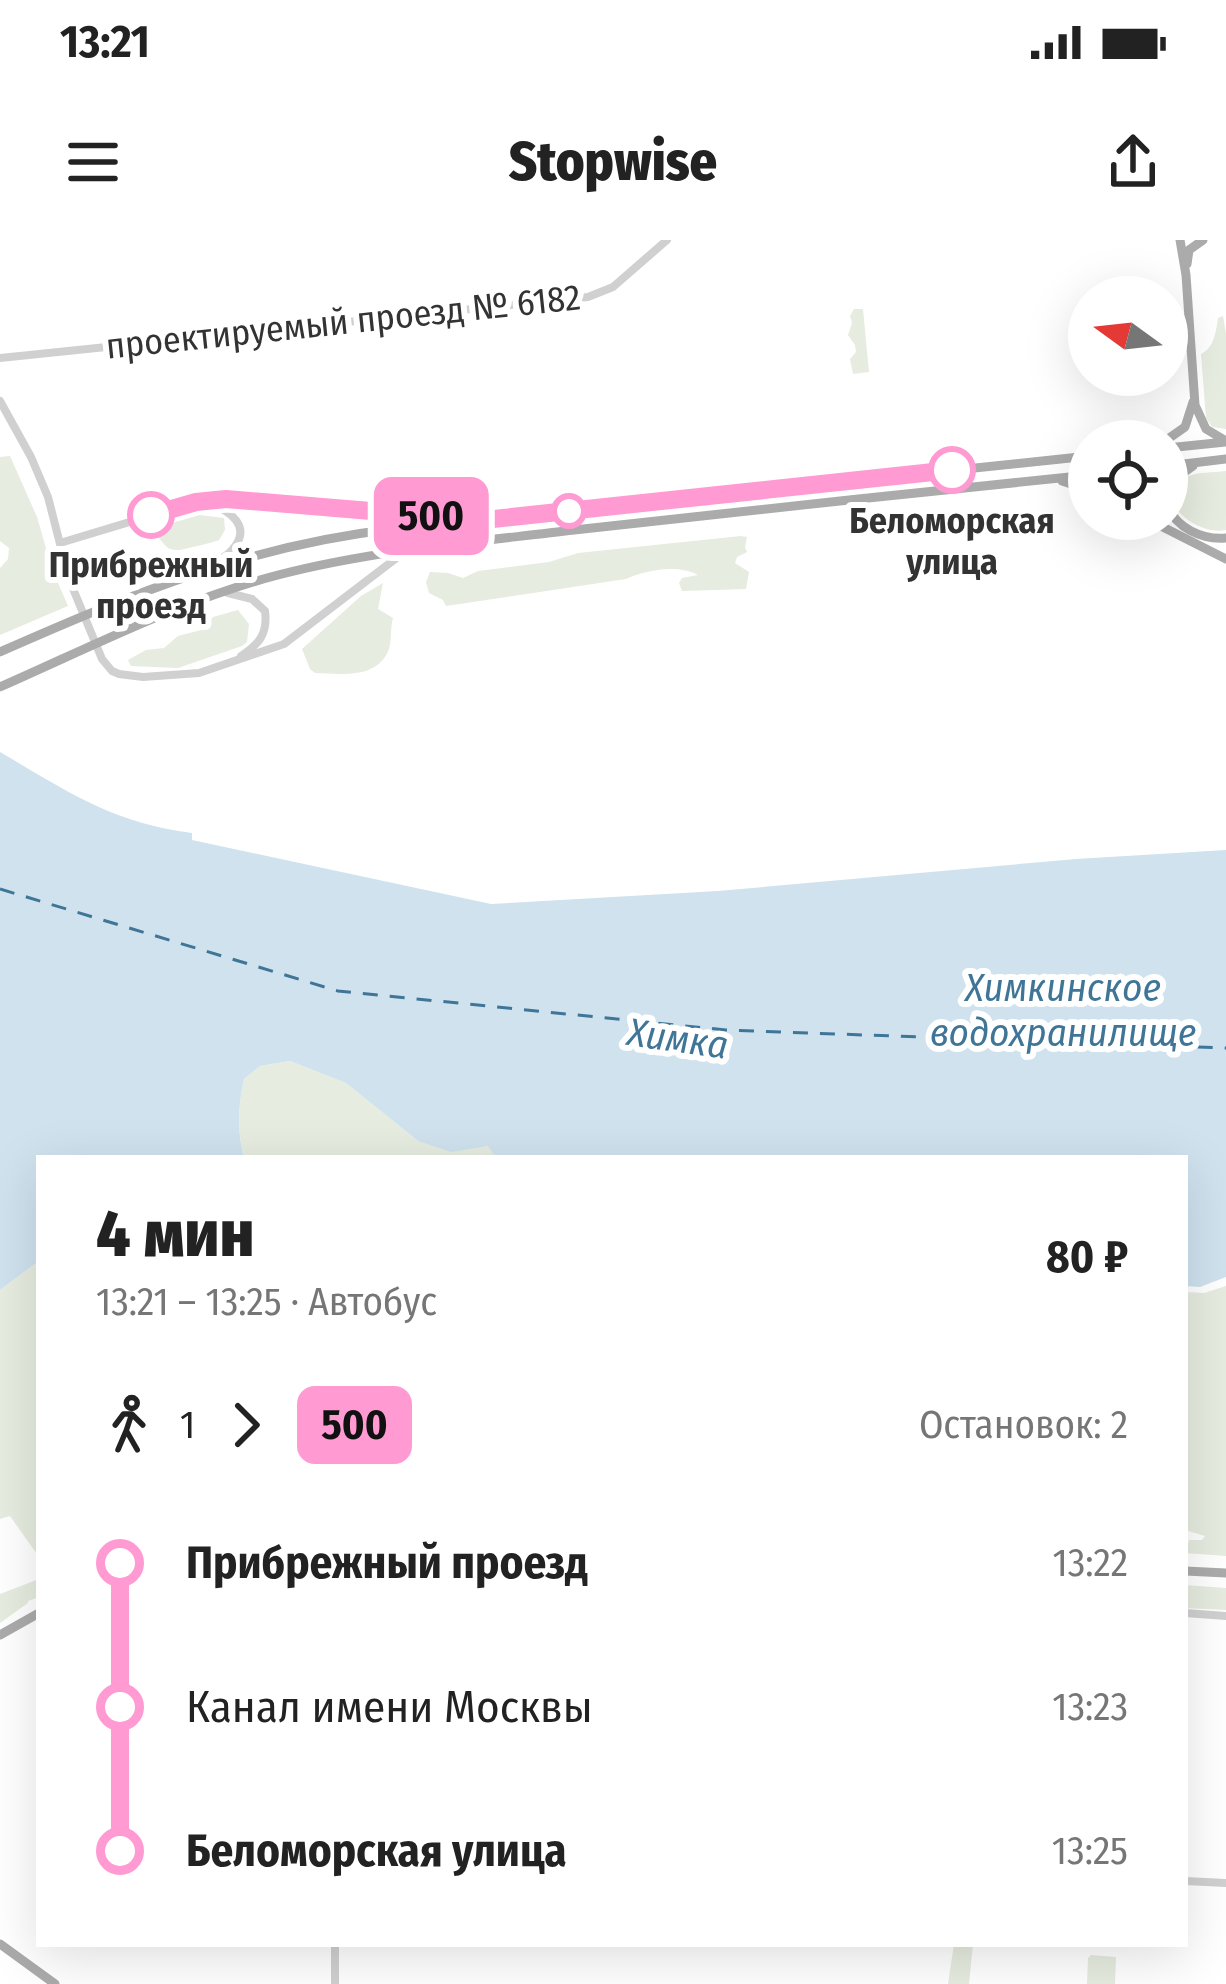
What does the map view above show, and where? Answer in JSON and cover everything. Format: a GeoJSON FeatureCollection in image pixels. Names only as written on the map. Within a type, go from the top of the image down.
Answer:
{"type":"FeatureCollection","features":[{"type":"Feature","properties":{"kind":"main road"},"geometry":{"type":"LineString","coordinates":[[1180,240],[1193,397],[1207,428],[1226,441]]}},
{"type":"Feature","properties":{"kind":"main road"},"geometry":{"type":"LineString","coordinates":[[1186,275],[1190,250],[1203,240]]}},
{"type":"Feature","properties":{"kind":"main road"},"geometry":{"type":"LineString","coordinates":[[1187,420],[1193,397]]}},
{"type":"Feature","properties":{"kind":"main road"},"geometry":{"type":"LineString","coordinates":[[1188,444],[1226,441]]}},
{"type":"Feature","properties":{"kind":"main road"},"geometry":{"type":"LineString","coordinates":[[0,652],[198,571],[288,546],[359,533],[1068,458]]}},
{"type":"Feature","properties":{"kind":"main road"},"geometry":{"type":"LineString","coordinates":[[1188,464],[1226,459]]}},
{"type":"Feature","properties":{"kind":"main road"},"geometry":{"type":"LineString","coordinates":[[1188,471],[1201,462]]}},
{"type":"Feature","properties":{"kind":"main road"},"geometry":{"type":"LineString","coordinates":[[0,687],[218,594],[306,568],[409,550],[1068,477]]}},
{"type":"Feature","properties":{"kind":"main road"},"geometry":{"type":"LineString","coordinates":[[1051,479],[1068,484]]}},
{"type":"Feature","properties":{"kind":"main road"},"geometry":{"type":"LineString","coordinates":[[1188,528],[1205,537],[1226,538]]}},
{"type":"Feature","properties":{"kind":"main road"},"geometry":{"type":"LineString","coordinates":[[1188,540],[1226,559]]}},
{"type":"Feature","properties":{"kind":"main road"},"geometry":{"type":"LineString","coordinates":[[1188,1570],[1226,1573]]}},
{"type":"Feature","properties":{"kind":"main road"},"geometry":{"type":"LineString","coordinates":[[0,1635],[36,1615]]}},
{"type":"Feature","properties":{"kind":"main road"},"geometry":{"type":"LineString","coordinates":[[0,1944],[55,1984]]}},
{"type":"Feature","properties":{"kind":"street","name":"проектируемый проезд № 6182"},"geometry":{"type":"LineString","coordinates":[[0,358],[588,296],[613,287],[668,240]]}},
{"type":"Feature","properties":{"kind":"street"},"geometry":{"type":"LineString","coordinates":[[0,401],[43,484],[63,560],[102,659],[119,674],[182,676],[284,644],[409,550]]}},
{"type":"Feature","properties":{"kind":"street"},"geometry":{"type":"LineString","coordinates":[[60,543],[196,502],[244,500],[465,522]]}},
{"type":"Feature","properties":{"kind":"street"},"geometry":{"type":"LineString","coordinates":[[196,502],[228,509],[239,531],[231,553],[198,571]]}},
{"type":"Feature","properties":{"kind":"street"},"geometry":{"type":"LineString","coordinates":[[218,594],[241,594],[265,611],[262,638],[235,661]]}},
{"type":"Feature","properties":{"kind":"street"},"geometry":{"type":"LineString","coordinates":[[1188,1613],[1226,1616]]}},
{"type":"Feature","properties":{"kind":"street"},"geometry":{"type":"LineString","coordinates":[[1188,1881],[1226,1883]]}},
{"type":"Feature","properties":{"kind":"street"},"geometry":{"type":"LineString","coordinates":[[335,1947],[335,1984]]}},
{"type":"Feature","properties":{"kind":"shaded area"},"geometry":{"type":"Polygon","coordinates":[[[854,309],[863,309],[869,372],[853,374],[850,359],[856,352],[848,335],[854,309]]]}},
{"type":"Feature","properties":{"kind":"shaded area"},"geometry":{"type":"Polygon","coordinates":[[[1223,316],[1226,429],[1212,427],[1206,418],[1201,354],[1212,344],[1218,318],[1223,316]]]}},
{"type":"Feature","properties":{"kind":"shaded area"},"geometry":{"type":"Polygon","coordinates":[[[10,456],[68,606],[0,635],[0,568],[8,559],[9,548],[0,541],[0,457],[10,456]]]}},
{"type":"Feature","properties":{"kind":"shaded area"},"geometry":{"type":"Polygon","coordinates":[[[1226,471],[1226,530],[1202,528],[1188,520],[1188,476],[1226,471]]]}},
{"type":"Feature","properties":{"kind":"shaded area"},"geometry":{"type":"Polygon","coordinates":[[[191,514],[224,518],[225,530],[219,540],[172,549],[155,536],[140,537],[136,529],[191,514]]]}},
{"type":"Feature","properties":{"kind":"shaded area"},"geometry":{"type":"Polygon","coordinates":[[[747,537],[747,552],[735,563],[749,572],[746,589],[682,591],[682,578],[698,575],[662,570],[446,606],[429,593],[426,582],[430,572],[463,578],[478,571],[549,562],[578,553],[747,537]]]}},
{"type":"Feature","properties":{"kind":"shaded area"},"geometry":{"type":"Polygon","coordinates":[[[383,583],[378,609],[393,618],[384,659],[358,673],[310,669],[302,649],[361,596],[383,583]]]}},
{"type":"Feature","properties":{"kind":"shaded area"},"geometry":{"type":"Polygon","coordinates":[[[238,610],[249,624],[242,646],[178,668],[131,666],[128,660],[201,630],[213,617],[238,610]]]}},
{"type":"Feature","properties":{"kind":"shaded area"},"geometry":{"type":"Polygon","coordinates":[[[290,1061],[346,1083],[418,1141],[489,1146],[494,1155],[243,1155],[240,1099],[244,1079],[260,1066],[290,1061]]]}},
{"type":"Feature","properties":{"kind":"shaded area"},"geometry":{"type":"Polygon","coordinates":[[[36,1263],[36,1553],[10,1516],[0,1519],[0,1290],[36,1263]]]}},
{"type":"Feature","properties":{"kind":"shaded area"},"geometry":{"type":"Polygon","coordinates":[[[1226,1286],[1226,1556],[1188,1553],[1189,1540],[1205,1536],[1188,1531],[1188,1292],[1226,1286]]]}},
{"type":"Feature","properties":{"kind":"shaded area"},"geometry":{"type":"Polygon","coordinates":[[[36,1580],[36,1598],[0,1623],[0,1594],[36,1580]]]}},
{"type":"Feature","properties":{"kind":"shaded area"},"geometry":{"type":"Polygon","coordinates":[[[1188,1585],[1226,1588],[1226,1610],[1188,1608],[1188,1585]]]}},
{"type":"Feature","properties":{"kind":"shaded area"},"geometry":{"type":"Polygon","coordinates":[[[954,1947],[973,1947],[969,1984],[948,1984],[954,1947]]]}},
{"type":"Feature","properties":{"kind":"shaded area"},"geometry":{"type":"Polygon","coordinates":[[[1091,1955],[1116,1957],[1115,1984],[1087,1984],[1091,1955]]]}},
{"type":"Feature","properties":{"kind":"water","name":"Химкинское водохранилище"},"geometry":{"type":"Polygon","coordinates":[[[0,752],[92,804],[138,822],[192,833],[192,840],[491,904],[718,891],[1226,850],[1226,1277],[1200,1287],[1188,1286],[1188,1155],[494,1155],[488,1146],[451,1152],[418,1141],[346,1083],[290,1061],[260,1066],[244,1079],[239,1119],[243,1155],[36,1155],[36,1263],[0,1290],[0,752]]]}},
{"type":"Feature","properties":{"kind":"ferry route"},"geometry":{"type":"LineString","coordinates":[[0,889],[338,991],[726,1030],[1226,1048]]}},
{"type":"Feature","properties":{"kind":"bus line","name":"500"},"geometry":{"type":"LineString","coordinates":[[151,515],[226,499],[465,522],[952,470]]}},
{"type":"Feature","properties":{"kind":"place","name":"Беломорская улица"},"geometry":{"type":"Point","coordinates":[952,470]}},
{"type":"Feature","properties":{"kind":"place","name":"Прибрежный проезд"},"geometry":{"type":"Point","coordinates":[151,515]}},
{"type":"Feature","properties":{"kind":"water label","name":"Химка"},"geometry":{"type":"Point","coordinates":[678,1038]}}]}
